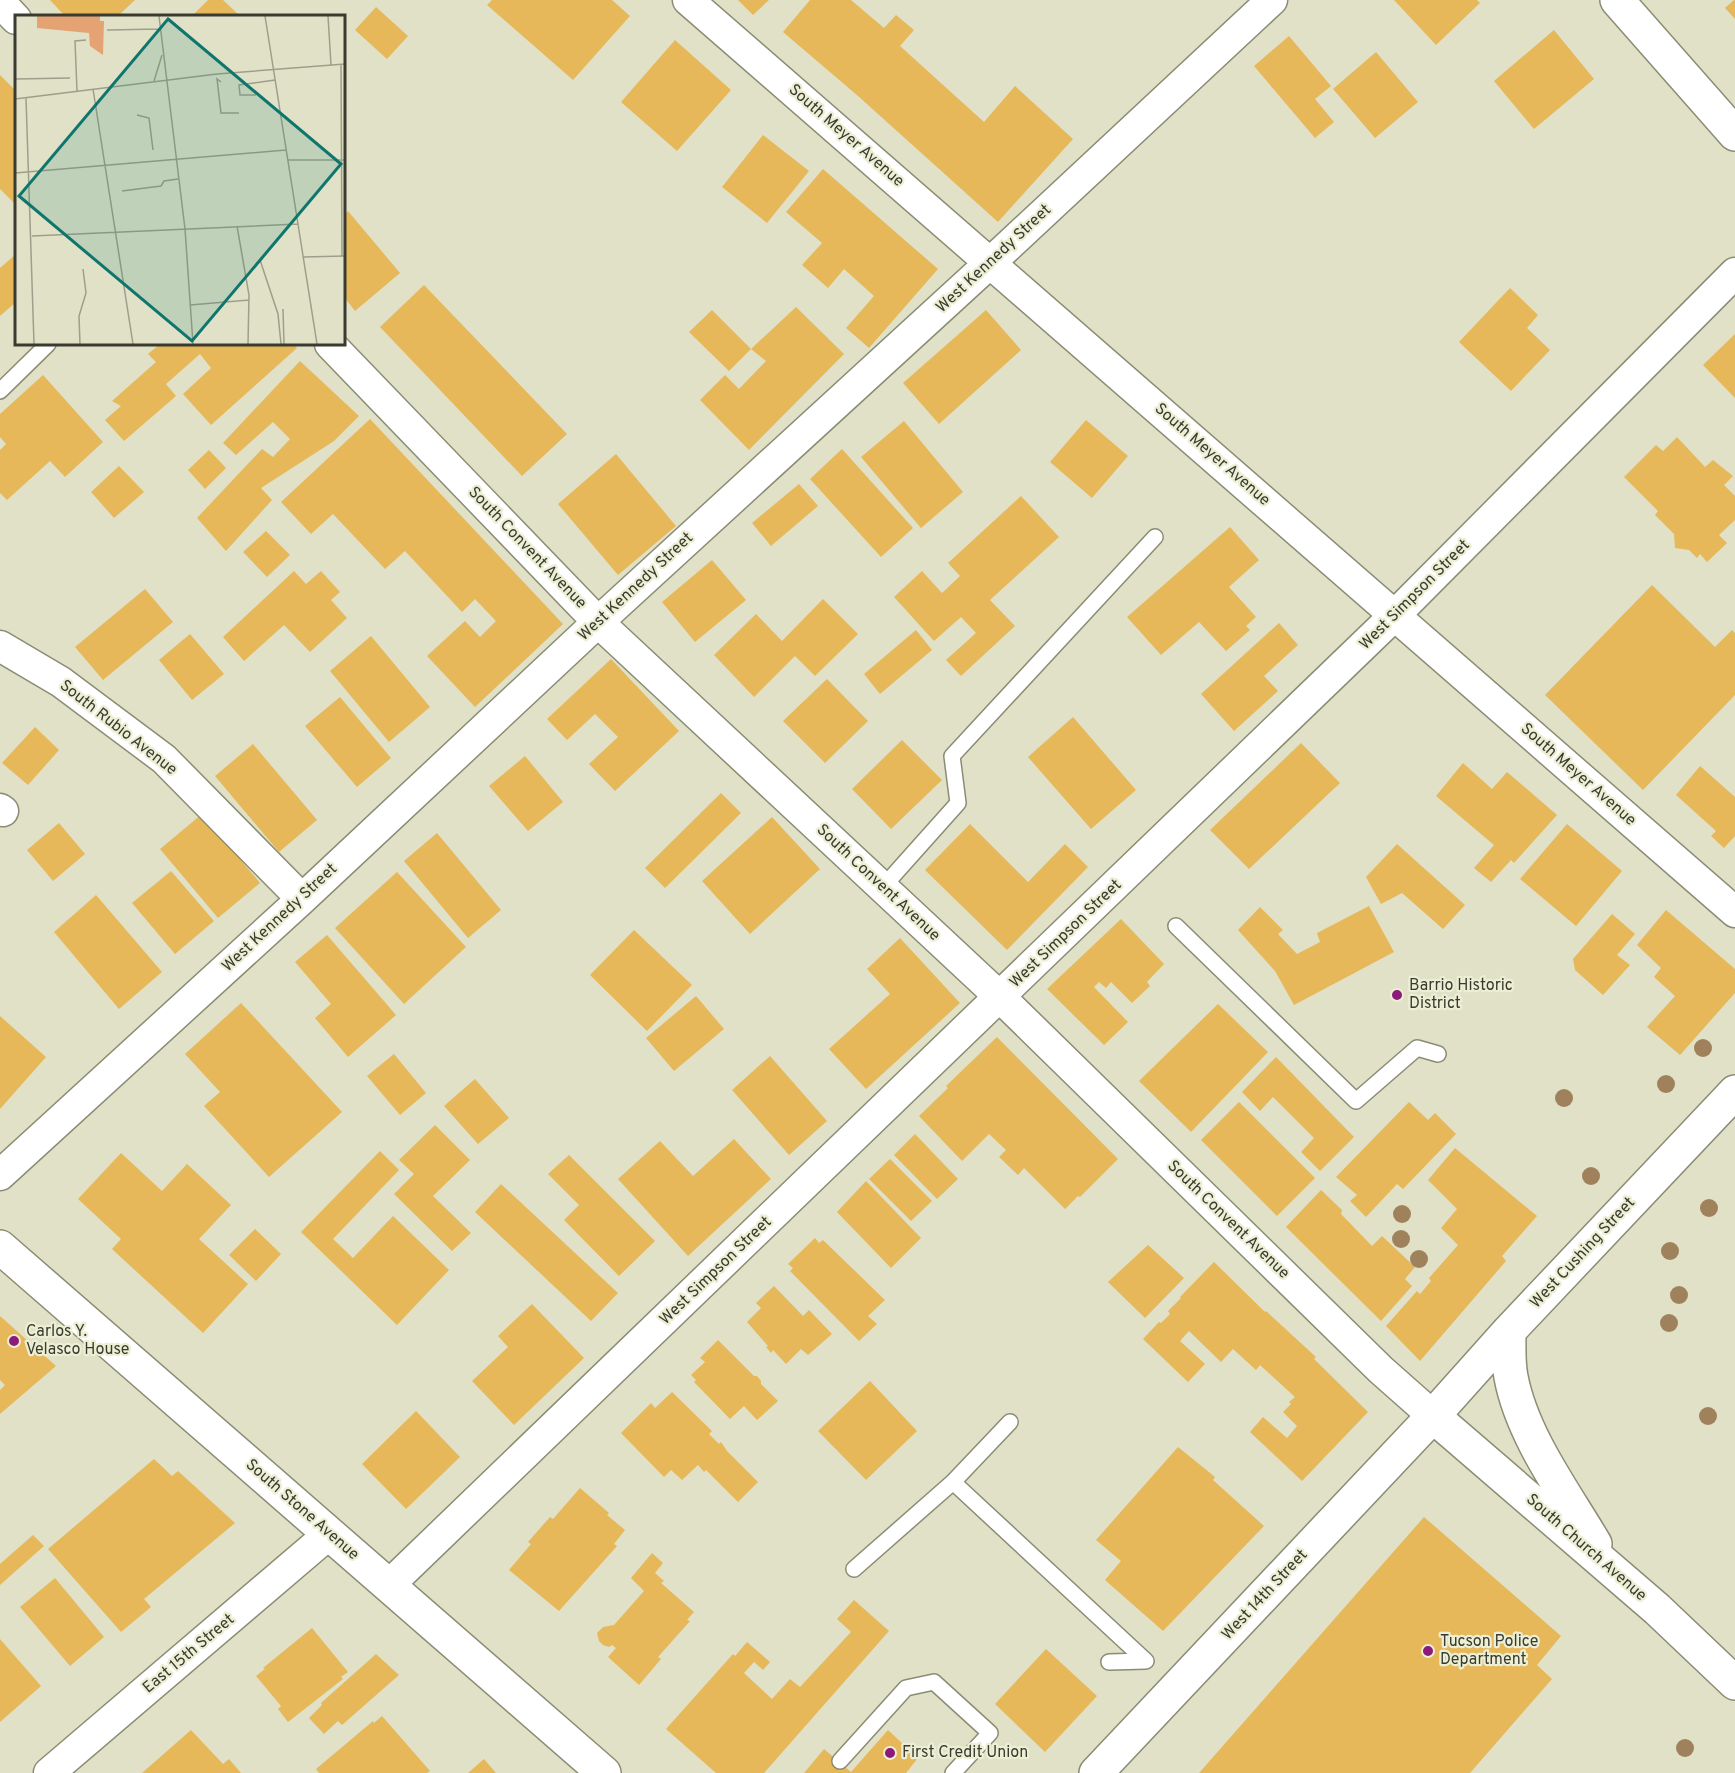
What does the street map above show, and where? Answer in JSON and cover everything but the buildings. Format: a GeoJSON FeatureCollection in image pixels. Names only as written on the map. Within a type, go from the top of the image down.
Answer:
{"type":"FeatureCollection","features":[{"type":"Feature","properties":{"kind":"street","name":"South Meyer Avenue"},"geometry":{"type":"LineString","coordinates":[[688,0],[1735,912]]}},
{"type":"Feature","properties":{"kind":"street","name":"West Kennedy Street"},"geometry":{"type":"LineString","coordinates":[[0,1175],[302,899],[598,622],[991,262],[1272,0]]}},
{"type":"Feature","properties":{"kind":"street"},"geometry":{"type":"LineString","coordinates":[[1617,0],[1735,134]]}},
{"type":"Feature","properties":{"kind":"street"},"geometry":{"type":"LineString","coordinates":[[0,2],[15,18]]}},
{"type":"Feature","properties":{"kind":"street","name":"West Simpson Street"},"geometry":{"type":"LineString","coordinates":[[388,1586],[1395,615],[1735,273]]}},
{"type":"Feature","properties":{"kind":"street","name":"South Convent Avenue"},"geometry":{"type":"LineString","coordinates":[[331,345],[598,622],[1000,997],[1373,1362],[1433,1416]]}},
{"type":"Feature","properties":{"kind":"street","name":"South Rubio Avenue"},"geometry":{"type":"LineString","coordinates":[[0,646],[61,682],[164,759],[302,899]]}},
{"type":"Feature","properties":{"kind":"street","name":"West Cushing Street"},"geometry":{"type":"LineString","coordinates":[[1433,1416],[1509,1331],[1735,1092]]}},
{"type":"Feature","properties":{"kind":"street","name":"South Stone Avenue"},"geometry":{"type":"LineString","coordinates":[[0,1247],[604,1773]]}},
{"type":"Feature","properties":{"kind":"street"},"geometry":{"type":"LineString","coordinates":[[1509,1331],[1510,1374],[1520,1410],[1534,1441],[1610,1569]]}},
{"type":"Feature","properties":{"kind":"street","name":"South Church Avenue"},"geometry":{"type":"LineString","coordinates":[[1433,1416],[1732,1674]]}},
{"type":"Feature","properties":{"kind":"street","name":"West 14th Street"},"geometry":{"type":"LineString","coordinates":[[1096,1773],[1433,1416]]}},
{"type":"Feature","properties":{"kind":"street","name":"East 15th Street"},"geometry":{"type":"LineString","coordinates":[[49,1773],[329,1534]]}},
{"type":"Feature","properties":{"kind":"lane"},"geometry":{"type":"LineString","coordinates":[[0,391],[47,345]]}},
{"type":"Feature","properties":{"kind":"lane"},"geometry":{"type":"LineString","coordinates":[[883,887],[958,803],[952,756],[1155,537]]}},
{"type":"Feature","properties":{"kind":"lane"},"geometry":{"type":"LineString","coordinates":[[1176,926],[1356,1101],[1417,1048],[1438,1054]]}},
{"type":"Feature","properties":{"kind":"lane"},"geometry":{"type":"LineString","coordinates":[[854,1569],[953,1482],[1010,1422]]}},
{"type":"Feature","properties":{"kind":"lane"},"geometry":{"type":"LineString","coordinates":[[953,1482],[1146,1661],[1109,1662]]}},
{"type":"Feature","properties":{"kind":"lane"},"geometry":{"type":"LineString","coordinates":[[840,1761],[906,1688],[933,1682],[990,1733],[953,1773]]}},
{"type":"Feature","properties":{"kind":"place","name":"Barrio Historic District"},"geometry":{"type":"Point","coordinates":[1397,995]}},
{"type":"Feature","properties":{"kind":"place","name":"Carlos Y. Velasco House"},"geometry":{"type":"Point","coordinates":[14,1341]}},
{"type":"Feature","properties":{"kind":"place","name":"Tucson Police Department"},"geometry":{"type":"Point","coordinates":[1428,1651]}},
{"type":"Feature","properties":{"kind":"place","name":"First Credit Union"},"geometry":{"type":"Point","coordinates":[890,1753]}}]}
